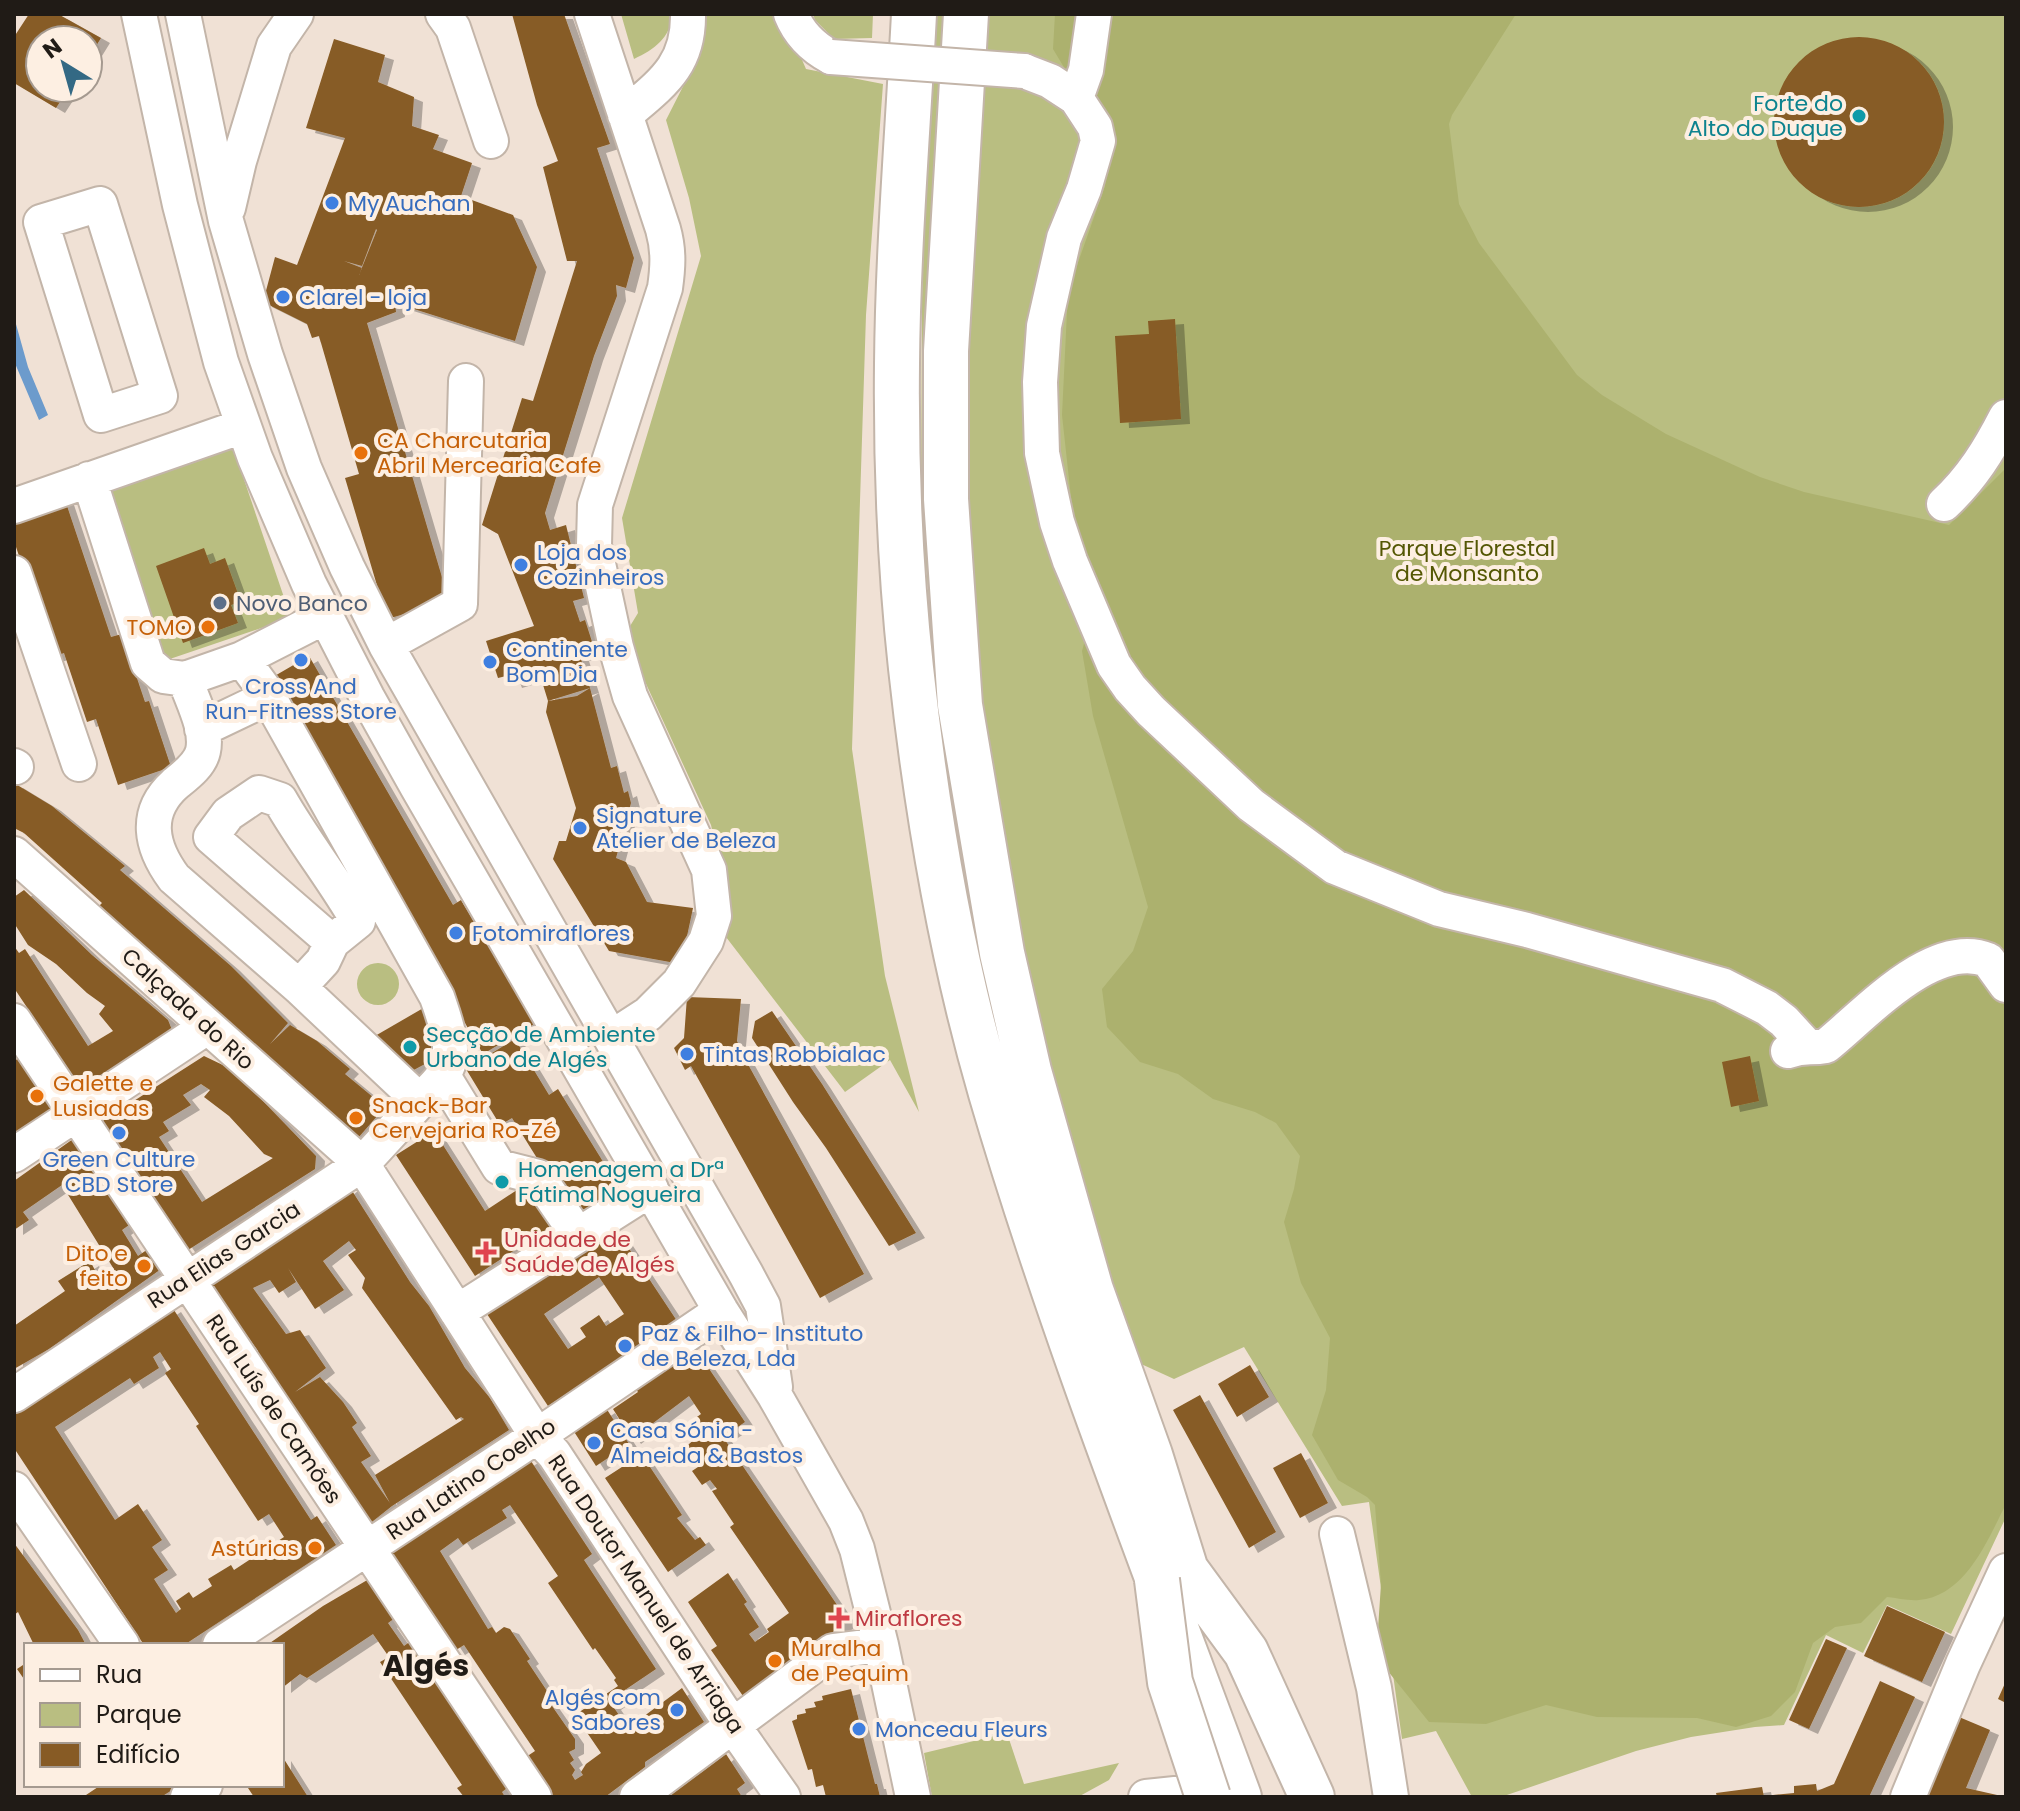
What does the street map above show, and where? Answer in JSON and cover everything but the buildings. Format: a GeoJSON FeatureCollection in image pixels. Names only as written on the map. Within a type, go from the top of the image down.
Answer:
{"type":"FeatureCollection","features":[{"type":"Feature","properties":{"kind":"highway"},"geometry":{"type":"LineString","coordinates":[[914,14],[897,402],[902,564],[923,759],[953,927],[991,1092],[1084,1380],[1269,1797]]}},
{"type":"Feature","properties":{"kind":"highway"},"geometry":{"type":"LineString","coordinates":[[966,14],[949,264],[945,439],[960,705],[1002,953],[1029,1071],[1087,1276],[1150,1455],[1170,1573],[1239,1797]]}},
{"type":"Feature","properties":{"kind":"highway"},"geometry":{"type":"LineString","coordinates":[[1170,1573],[1170,1682],[1209,1797]]}},
{"type":"Feature","properties":{"kind":"highway"},"geometry":{"type":"LineString","coordinates":[[1170,1573],[1246,1652],[1312,1797]]}},
{"type":"Feature","properties":{"kind":"street"},"geometry":{"type":"LineString","coordinates":[[139,14],[203,299],[243,426],[303,570],[367,697],[418,788],[846,1521],[857,1549],[881,1645],[913,1797]]}},
{"type":"Feature","properties":{"kind":"street"},"geometry":{"type":"LineString","coordinates":[[183,14],[226,221],[265,354],[304,468],[347,567],[386,645],[763,1306],[775,1396]]}},
{"type":"Feature","properties":{"kind":"street"},"geometry":{"type":"LineString","coordinates":[[226,221],[239,161],[274,46],[296,14]]}},
{"type":"Feature","properties":{"kind":"street"},"geometry":{"type":"LineString","coordinates":[[443,14],[453,28],[491,141]]}},
{"type":"Feature","properties":{"kind":"street"},"geometry":{"type":"LineString","coordinates":[[592,14],[663,229],[669,266],[665,288],[595,505],[594,545],[630,696],[709,870],[714,916],[706,941],[679,983],[648,1014],[611,1038]]}},
{"type":"Feature","properties":{"kind":"street"},"geometry":{"type":"LineString","coordinates":[[625,115],[665,81],[678,63],[689,37],[688,14]]}},
{"type":"Feature","properties":{"kind":"street"},"geometry":{"type":"LineString","coordinates":[[791,14],[802,35],[816,49],[831,57],[1024,71],[1050,81],[1076,98],[1095,127],[1098,141],[1084,189],[1064,238],[1044,326],[1040,382],[1042,453],[1057,522],[1114,665],[1151,711],[1251,805],[1335,867],[1439,909],[1527,930],[1722,985],[1767,1008],[1784,1021],[1795,1049],[1826,1046],[1901,984],[1932,964],[1950,957],[1964,955],[1988,960],[2006,985]]}},
{"type":"Feature","properties":{"kind":"street"},"geometry":{"type":"LineString","coordinates":[[1076,98],[1086,70],[1094,14]]}},
{"type":"Feature","properties":{"kind":"street"},"geometry":{"type":"LineString","coordinates":[[100,204],[160,396],[130,406],[101,415],[41,222],[100,204]]}},
{"type":"Feature","properties":{"kind":"street"},"geometry":{"type":"LineString","coordinates":[[386,645],[460,604],[466,381]]}},
{"type":"Feature","properties":{"kind":"street"},"geometry":{"type":"LineString","coordinates":[[130,406],[147,459]]}},
{"type":"Feature","properties":{"kind":"street"},"geometry":{"type":"LineString","coordinates":[[1944,504],[1967,483],[2006,417]]}},
{"type":"Feature","properties":{"kind":"street"},"geometry":{"type":"LineString","coordinates":[[14,506],[243,426]]}},
{"type":"Feature","properties":{"kind":"street"},"geometry":{"type":"LineString","coordinates":[[89,479],[148,663],[163,676],[185,679],[242,659],[326,616]]}},
{"type":"Feature","properties":{"kind":"street"},"geometry":{"type":"LineString","coordinates":[[14,573],[79,764]]}},
{"type":"Feature","properties":{"kind":"street"},"geometry":{"type":"LineString","coordinates":[[242,659],[269,697],[437,997],[450,1043],[450,1062],[443,1076],[499,1167],[538,1177],[578,1235]]}},
{"type":"Feature","properties":{"kind":"street"},"geometry":{"type":"LineString","coordinates":[[185,679],[202,729],[204,751],[197,764],[171,788],[155,812],[155,843],[162,862],[174,878],[299,987],[420,1101]]}},
{"type":"Feature","properties":{"kind":"street"},"geometry":{"type":"LineString","coordinates":[[202,729],[269,697]]}},
{"type":"Feature","properties":{"kind":"street"},"geometry":{"type":"LineString","coordinates":[[418,788],[454,766]]}},
{"type":"Feature","properties":{"kind":"street","name":"Calçada do Rio"},"geometry":{"type":"LineString","coordinates":[[14,854],[362,1164]]}},
{"type":"Feature","properties":{"kind":"street"},"geometry":{"type":"LineString","coordinates":[[299,987],[323,961],[332,942]]}},
{"type":"Feature","properties":{"kind":"street","name":"Rua Luís de Camões"},"geometry":{"type":"LineString","coordinates":[[14,1021],[534,1797]]}},
{"type":"Feature","properties":{"kind":"street"},"geometry":{"type":"LineString","coordinates":[[14,1155],[207,1027]]}},
{"type":"Feature","properties":{"kind":"street","name":"Rua Elias Garcia"},"geometry":{"type":"LineString","coordinates":[[14,1395],[362,1164],[443,1076]]}},
{"type":"Feature","properties":{"kind":"street","name":"Rua Doutor Manuel de Arriaga"},"geometry":{"type":"LineString","coordinates":[[362,1164],[537,1436],[554,1454],[783,1797]]}},
{"type":"Feature","properties":{"kind":"street"},"geometry":{"type":"LineString","coordinates":[[457,1312],[651,1189]]}},
{"type":"Feature","properties":{"kind":"street","name":"Rua Latino Coelho"},"geometry":{"type":"LineString","coordinates":[[223,1643],[721,1311]]}},
{"type":"Feature","properties":{"kind":"street"},"geometry":{"type":"LineString","coordinates":[[14,1489],[121,1643]]}},
{"type":"Feature","properties":{"kind":"street"},"geometry":{"type":"LineString","coordinates":[[1337,1534],[1374,1688],[1391,1797]]}},
{"type":"Feature","properties":{"kind":"street"},"geometry":{"type":"LineString","coordinates":[[1908,1797],[1963,1664],[2006,1571]]}},
{"type":"Feature","properties":{"kind":"street"},"geometry":{"type":"LineString","coordinates":[[637,1797],[833,1651],[881,1645]]}},
{"type":"Feature","properties":{"kind":"street"},"geometry":{"type":"LineString","coordinates":[[1146,1797],[1185,1794],[1209,1797]]}},
{"type":"Feature","properties":{"kind":"green space"},"geometry":{"type":"Polygon","coordinates":[[[621,14],[673,14],[669,30],[660,42],[634,59],[621,14]]]}},
{"type":"Feature","properties":{"kind":"green space"},"geometry":{"type":"Polygon","coordinates":[[[700,14],[782,14],[806,69],[883,84],[866,315],[852,749],[885,976],[919,1112],[890,1060],[845,1092],[726,937],[725,886],[711,825],[624,636],[638,613],[622,518],[701,256],[689,198],[666,120],[699,55],[700,14]]]}},
{"type":"Feature","properties":{"kind":"green space"},"geometry":{"type":"Polygon","coordinates":[[[813,14],[873,14],[872,38],[834,39],[813,14]]]}},
{"type":"Feature","properties":{"kind":"green space","name":"Parque Florestal de Monsanto"},"geometry":{"type":"Polygon","coordinates":[[[937,14],[2006,14],[2006,1517],[1951,1634],[1887,1605],[1863,1653],[1826,1635],[1784,1725],[1691,1737],[1636,1751],[1501,1797],[1472,1797],[1436,1731],[1402,1739],[1369,1502],[1342,1506],[1244,1347],[1174,1379],[1104,1347],[1040,1189],[990,1004],[957,834],[934,656],[921,509],[922,298],[927,148],[937,14]]]}},
{"type":"Feature","properties":{"kind":"green space","name":"Parque Florestal de Monsanto"},"geometry":{"type":"Polygon","coordinates":[[[1055,14],[1516,14],[1449,124],[1459,204],[1479,243],[1577,375],[1602,395],[1666,434],[1760,477],[1804,492],[1949,525],[2006,468],[2006,1504],[1973,1564],[1950,1588],[1919,1600],[1887,1597],[1861,1623],[1835,1627],[1813,1643],[1795,1692],[1771,1716],[1736,1727],[1697,1718],[1597,1717],[1546,1705],[1486,1724],[1429,1722],[1387,1670],[1378,1629],[1381,1584],[1375,1505],[1338,1480],[1312,1435],[1326,1390],[1330,1338],[1301,1283],[1284,1222],[1300,1156],[1276,1123],[1255,1112],[1213,1099],[1178,1074],[1140,1062],[1107,1027],[1102,989],[1133,951],[1148,907],[1093,716],[1082,651],[1099,589],[1074,525],[1062,415],[1068,291],[1105,186],[1113,133],[1099,100],[1065,69],[1053,49],[1055,14]]]}},
{"type":"Feature","properties":{"kind":"green space"},"geometry":{"type":"Polygon","coordinates":[[[232,444],[291,618],[161,662],[102,488],[232,444]]]}},
{"type":"Feature","properties":{"kind":"green space"},"geometry":{"type":"Polygon","coordinates":[[[378,963],[393,969],[399,984],[393,999],[378,1005],[363,999],[357,984],[363,969],[378,963]]]}},
{"type":"Feature","properties":{"kind":"green space"},"geometry":{"type":"Polygon","coordinates":[[[1007,1733],[1024,1784],[1119,1763],[1109,1780],[1078,1797],[932,1797],[924,1753],[1007,1733]]]}},
{"type":"Feature","properties":{"kind":"water"},"geometry":{"type":"Polygon","coordinates":[[[14,317],[28,367],[48,415],[39,420],[14,361],[14,317]]]}},
{"type":"Feature","properties":{"kind":"place","name":"Forte do Alto do Duque"},"geometry":{"type":"Point","coordinates":[1859,116]}},
{"type":"Feature","properties":{"kind":"place","name":"My Auchan"},"geometry":{"type":"Point","coordinates":[332,203]}},
{"type":"Feature","properties":{"kind":"place","name":"Clarel - loja"},"geometry":{"type":"Point","coordinates":[283,297]}},
{"type":"Feature","properties":{"kind":"place","name":"CA Charcutaria Abril Mercearia Cafe"},"geometry":{"type":"Point","coordinates":[361,453]}},
{"type":"Feature","properties":{"kind":"place","name":"Loja dos Cozinheiros"},"geometry":{"type":"Point","coordinates":[521,565]}},
{"type":"Feature","properties":{"kind":"place","name":"Novo Banco"},"geometry":{"type":"Point","coordinates":[220,603]}},
{"type":"Feature","properties":{"kind":"place","name":"TOMO"},"geometry":{"type":"Point","coordinates":[208,627]}},
{"type":"Feature","properties":{"kind":"place","name":"Cross And Run-Fitness Store"},"geometry":{"type":"Point","coordinates":[301,660]}},
{"type":"Feature","properties":{"kind":"place","name":"Continente Bom Dia"},"geometry":{"type":"Point","coordinates":[490,662]}},
{"type":"Feature","properties":{"kind":"place","name":"Signature Atelier de Beleza"},"geometry":{"type":"Point","coordinates":[580,828]}},
{"type":"Feature","properties":{"kind":"place","name":"Fotomiraflores"},"geometry":{"type":"Point","coordinates":[456,933]}},
{"type":"Feature","properties":{"kind":"place","name":"Secção de Ambiente Urbano de Algés"},"geometry":{"type":"Point","coordinates":[410,1047]}},
{"type":"Feature","properties":{"kind":"place","name":"Tintas Robbialac"},"geometry":{"type":"Point","coordinates":[687,1054]}},
{"type":"Feature","properties":{"kind":"place","name":"Galette e Lusiadas"},"geometry":{"type":"Point","coordinates":[37,1096]}},
{"type":"Feature","properties":{"kind":"place","name":"Snack-Bar Cervejaria Ro-Zé"},"geometry":{"type":"Point","coordinates":[356,1118]}},
{"type":"Feature","properties":{"kind":"place","name":"Green Culture CBD Store"},"geometry":{"type":"Point","coordinates":[119,1133]}},
{"type":"Feature","properties":{"kind":"place","name":"Homenagem a Drª Fátima Nogueira"},"geometry":{"type":"Point","coordinates":[502,1182]}},
{"type":"Feature","properties":{"kind":"place","name":"Unidade de Saúde de Algés"},"geometry":{"type":"Point","coordinates":[486,1252]}},
{"type":"Feature","properties":{"kind":"place","name":"Dito e feito"},"geometry":{"type":"Point","coordinates":[144,1266]}},
{"type":"Feature","properties":{"kind":"place","name":"Paz & Filho- Instituto de Beleza, Lda"},"geometry":{"type":"Point","coordinates":[625,1346]}},
{"type":"Feature","properties":{"kind":"place","name":"Casa Sónia - Almeida & Bastos"},"geometry":{"type":"Point","coordinates":[594,1443]}},
{"type":"Feature","properties":{"kind":"place","name":"Astúrias"},"geometry":{"type":"Point","coordinates":[315,1548]}},
{"type":"Feature","properties":{"kind":"place","name":"Miraflores"},"geometry":{"type":"Point","coordinates":[839,1618]}},
{"type":"Feature","properties":{"kind":"place","name":"Muralha de Pequim"},"geometry":{"type":"Point","coordinates":[775,1661]}},
{"type":"Feature","properties":{"kind":"place","name":"Algés com Sabores"},"geometry":{"type":"Point","coordinates":[677,1710]}},
{"type":"Feature","properties":{"kind":"place","name":"Monceau Fleurs"},"geometry":{"type":"Point","coordinates":[859,1729]}},
{"type":"Feature","properties":{"kind":"district","name":"Algés"},"geometry":{"type":"Point","coordinates":[426,1665]}}]}
